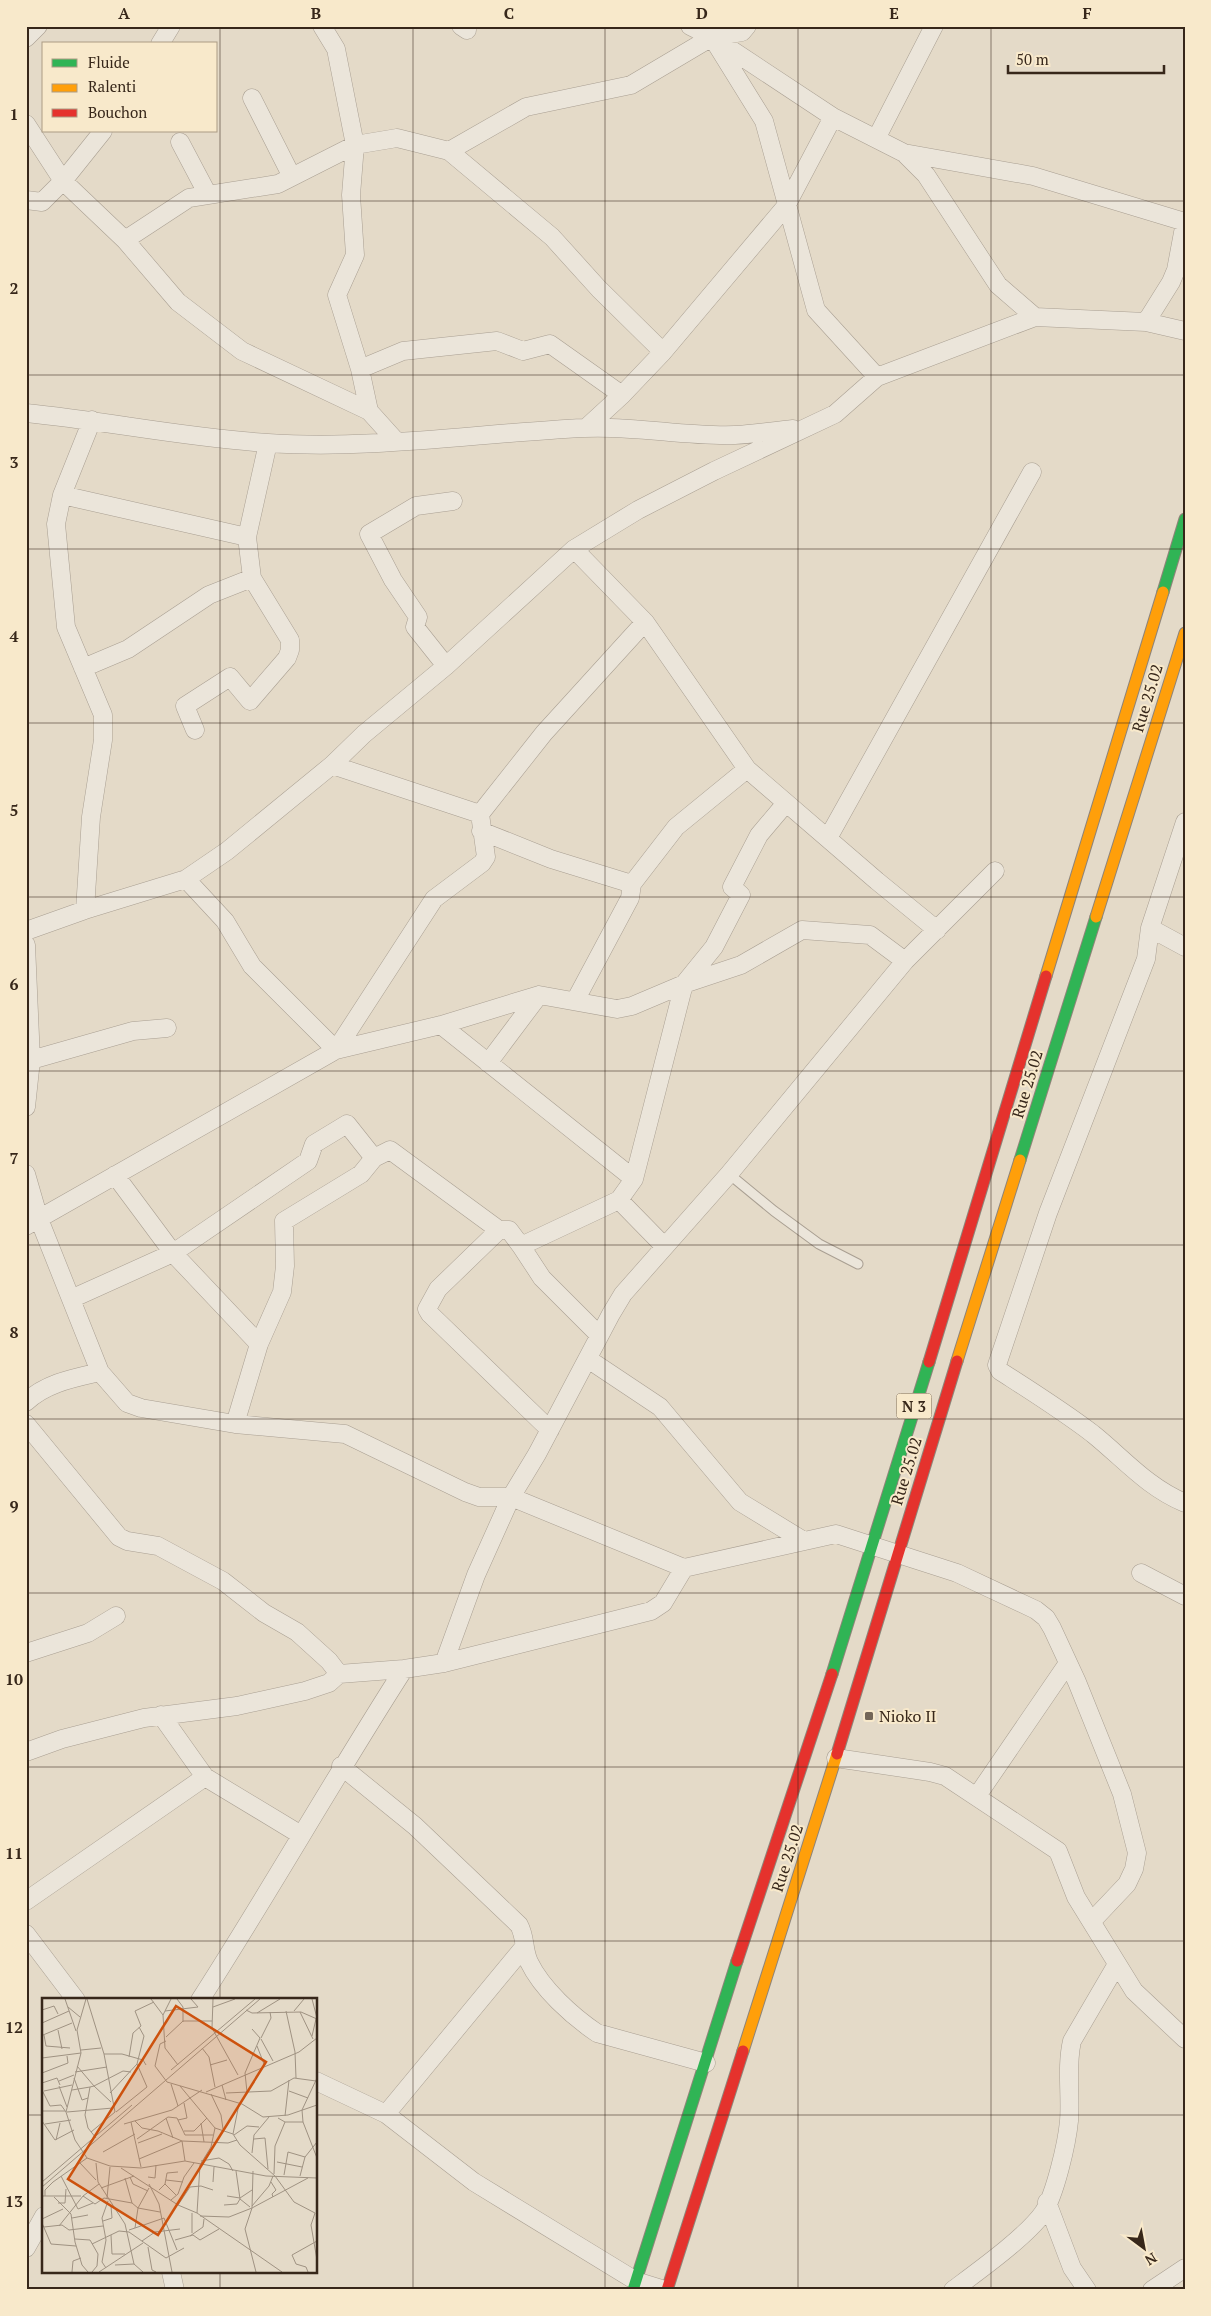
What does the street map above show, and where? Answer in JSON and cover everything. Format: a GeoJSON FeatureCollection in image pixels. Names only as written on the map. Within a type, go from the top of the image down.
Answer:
{"type":"FeatureCollection","features":[{"type":"Feature","properties":{"kind":"main road","name":"N 3"},"geometry":{"type":"LineString","coordinates":[[635,2285],[765,1873],[850,1621],[872,1545],[1178,567],[1185,519]]}},
{"type":"Feature","properties":{"kind":"main road","name":"Rue 25.02"},"geometry":{"type":"LineString","coordinates":[[666,2290],[836,1758],[917,1490],[1185,633]]}},
{"type":"Feature","properties":{"kind":"street"},"geometry":{"type":"LineString","coordinates":[[26,38],[38,26]]}},
{"type":"Feature","properties":{"kind":"street"},"geometry":{"type":"LineString","coordinates":[[161,42],[171,26]]}},
{"type":"Feature","properties":{"kind":"street"},"geometry":{"type":"LineString","coordinates":[[322,26],[336,49],[356,145],[351,195],[355,255],[337,295],[360,369],[369,411]]}},
{"type":"Feature","properties":{"kind":"street"},"geometry":{"type":"LineString","coordinates":[[690,26],[712,37],[833,117],[904,153],[926,175],[998,285],[1035,317]]}},
{"type":"Feature","properties":{"kind":"street"},"geometry":{"type":"LineString","coordinates":[[449,151],[534,104],[632,85],[712,37],[742,32],[746,26]]}},
{"type":"Feature","properties":{"kind":"street"},"geometry":{"type":"LineString","coordinates":[[877,138],[934,26]]}},
{"type":"Feature","properties":{"kind":"street"},"geometry":{"type":"LineString","coordinates":[[712,37],[764,121],[816,310],[877,377]]}},
{"type":"Feature","properties":{"kind":"street"},"geometry":{"type":"LineString","coordinates":[[252,98],[292,177]]}},
{"type":"Feature","properties":{"kind":"street"},"geometry":{"type":"LineString","coordinates":[[586,428],[622,395],[663,352],[786,206],[833,117]]}},
{"type":"Feature","properties":{"kind":"street"},"geometry":{"type":"LineString","coordinates":[[26,124],[63,181],[125,240],[178,302],[242,350],[369,411],[396,441]]}},
{"type":"Feature","properties":{"kind":"street"},"geometry":{"type":"LineString","coordinates":[[26,200],[42,202],[63,181],[102,132]]}},
{"type":"Feature","properties":{"kind":"street"},"geometry":{"type":"LineString","coordinates":[[125,240],[189,198],[278,184],[356,145],[397,138],[449,151],[552,237],[598,289],[663,352]]}},
{"type":"Feature","properties":{"kind":"street"},"geometry":{"type":"LineString","coordinates":[[180,142],[208,195]]}},
{"type":"Feature","properties":{"kind":"street"},"geometry":{"type":"LineString","coordinates":[[904,153],[1034,176],[1185,222],[1174,276],[1146,322]]}},
{"type":"Feature","properties":{"kind":"street"},"geometry":{"type":"LineString","coordinates":[[26,931],[186,879],[227,851],[332,765],[364,734],[446,666],[574,549],[638,510],[835,414],[877,377],[1035,317],[1146,322],[1185,331]]}},
{"type":"Feature","properties":{"kind":"street"},"geometry":{"type":"LineString","coordinates":[[360,369],[404,351],[498,341],[523,351],[550,344],[622,395]]}},
{"type":"Feature","properties":{"kind":"street"},"geometry":{"type":"LineString","coordinates":[[26,412],[92,420],[134,428],[268,443],[346,444],[452,439],[586,428],[735,435],[806,428]]}},
{"type":"Feature","properties":{"kind":"street"},"geometry":{"type":"LineString","coordinates":[[86,910],[91,818],[103,740],[103,715],[66,628],[56,524],[62,495],[92,420]]}},
{"type":"Feature","properties":{"kind":"street"},"geometry":{"type":"LineString","coordinates":[[195,730],[185,706],[230,677],[250,701],[287,658],[290,650],[290,640],[252,578],[247,537],[268,443]]}},
{"type":"Feature","properties":{"kind":"street"},"geometry":{"type":"LineString","coordinates":[[828,838],[1032,472]]}},
{"type":"Feature","properties":{"kind":"street"},"geometry":{"type":"LineString","coordinates":[[62,495],[247,537]]}},
{"type":"Feature","properties":{"kind":"street"},"geometry":{"type":"LineString","coordinates":[[446,666],[415,627],[418,617],[393,580],[369,534],[416,506],[453,501]]}},
{"type":"Feature","properties":{"kind":"street"},"geometry":{"type":"LineString","coordinates":[[574,549],[645,622],[747,769],[877,881],[938,930]]}},
{"type":"Feature","properties":{"kind":"street"},"geometry":{"type":"LineString","coordinates":[[83,668],[128,649],[209,595],[252,578]]}},
{"type":"Feature","properties":{"kind":"street"},"geometry":{"type":"LineString","coordinates":[[336,1050],[434,899],[482,863],[486,857],[480,822],[544,733],[645,622]]}},
{"type":"Feature","properties":{"kind":"street"},"geometry":{"type":"LineString","coordinates":[[332,765],[480,822],[551,859],[632,884]]}},
{"type":"Feature","properties":{"kind":"street"},"geometry":{"type":"LineString","coordinates":[[575,1001],[630,898],[632,884],[676,827],[747,769]]}},
{"type":"Feature","properties":{"kind":"street"},"geometry":{"type":"LineString","coordinates":[[521,1246],[620,1200],[634,1179],[684,984],[714,948],[741,895],[732,887],[759,835],[786,803]]}},
{"type":"Feature","properties":{"kind":"street"},"geometry":{"type":"LineString","coordinates":[[1185,822],[1150,928],[1146,959],[1048,1214],[998,1365],[1000,1371],[1065,1413],[1095,1436],[1127,1466],[1155,1487],[1185,1503]]}},
{"type":"Feature","properties":{"kind":"street"},"geometry":{"type":"LineString","coordinates":[[444,1663],[476,1575],[511,1497],[550,1430],[599,1335],[623,1294],[729,1174],[905,960],[938,930],[994,871]]}},
{"type":"Feature","properties":{"kind":"street"},"geometry":{"type":"LineString","coordinates":[[186,879],[225,921],[252,966],[336,1050]]}},
{"type":"Feature","properties":{"kind":"street"},"geometry":{"type":"LineString","coordinates":[[1150,928],[1185,947]]}},
{"type":"Feature","properties":{"kind":"street"},"geometry":{"type":"LineString","coordinates":[[33,1223],[336,1050],[441,1024],[539,995],[617,1008],[632,1006],[684,984],[741,965],[802,930],[870,934],[905,960]]}},
{"type":"Feature","properties":{"kind":"street"},"geometry":{"type":"LineString","coordinates":[[26,945],[31,1060],[26,1107]]}},
{"type":"Feature","properties":{"kind":"street"},"geometry":{"type":"LineString","coordinates":[[488,1062],[539,995]]}},
{"type":"Feature","properties":{"kind":"street"},"geometry":{"type":"LineString","coordinates":[[441,1024],[634,1179]]}},
{"type":"Feature","properties":{"kind":"street"},"geometry":{"type":"LineString","coordinates":[[31,1060],[133,1030],[167,1028]]}},
{"type":"Feature","properties":{"kind":"street"},"geometry":{"type":"LineString","coordinates":[[71,1299],[173,1253],[308,1161],[314,1144],[347,1124],[374,1158]]}},
{"type":"Feature","properties":{"kind":"street"},"geometry":{"type":"LineString","coordinates":[[235,1424],[259,1344],[282,1292],[285,1266],[284,1221],[361,1174],[374,1158],[390,1150],[499,1230],[508,1230],[542,1278],[599,1335]]}},
{"type":"Feature","properties":{"kind":"street"},"geometry":{"type":"LineString","coordinates":[[26,1174],[33,1223],[71,1299],[100,1372],[127,1403],[141,1408],[235,1424],[345,1434],[465,1492],[479,1497],[511,1497],[684,1568],[836,1534],[957,1572],[1036,1610],[1046,1618],[1068,1663],[1122,1794],[1137,1853],[1134,1869],[1127,1884],[1092,1921]]}},
{"type":"Feature","properties":{"kind":"street"},"geometry":{"type":"LineString","coordinates":[[115,1175],[173,1253],[259,1344]]}},
{"type":"Feature","properties":{"kind":"street"},"geometry":{"type":"LineString","coordinates":[[620,1200],[664,1246]]}},
{"type":"Feature","properties":{"kind":"street"},"geometry":{"type":"LineString","coordinates":[[499,1230],[438,1289],[427,1309],[550,1430]]}},
{"type":"Feature","properties":{"kind":"street"},"geometry":{"type":"LineString","coordinates":[[588,1359],[660,1407],[740,1502],[804,1541]]}},
{"type":"Feature","properties":{"kind":"street"},"geometry":{"type":"LineString","coordinates":[[26,1402],[34,1394],[48,1387],[100,1372]]}},
{"type":"Feature","properties":{"kind":"street"},"geometry":{"type":"LineString","coordinates":[[26,1424],[119,1537],[128,1541],[158,1546],[223,1581],[264,1613],[297,1632],[329,1661],[339,1674]]}},
{"type":"Feature","properties":{"kind":"street"},"geometry":{"type":"LineString","coordinates":[[26,1752],[62,1739],[161,1715],[237,1706],[305,1691],[329,1683],[339,1674],[404,1669],[444,1663],[651,1611],[663,1603],[684,1568]]}},
{"type":"Feature","properties":{"kind":"street"},"geometry":{"type":"LineString","coordinates":[[1142,1573],[1185,1596]]}},
{"type":"Feature","properties":{"kind":"street"},"geometry":{"type":"LineString","coordinates":[[26,1653],[94,1630],[116,1616]]}},
{"type":"Feature","properties":{"kind":"street"},"geometry":{"type":"LineString","coordinates":[[977,1796],[1068,1663]]}},
{"type":"Feature","properties":{"kind":"street"},"geometry":{"type":"LineString","coordinates":[[201,1998],[342,1766],[404,1669]]}},
{"type":"Feature","properties":{"kind":"street"},"geometry":{"type":"LineString","coordinates":[[161,1715],[204,1777],[301,1835]]}},
{"type":"Feature","properties":{"kind":"street"},"geometry":{"type":"LineString","coordinates":[[836,1758],[930,1772],[945,1776],[1058,1851],[1076,1897],[1134,1991],[1185,2039]]}},
{"type":"Feature","properties":{"kind":"street"},"geometry":{"type":"LineString","coordinates":[[342,1766],[415,1826],[518,1925],[524,1934],[524,1947],[537,1977],[582,2022],[597,2032],[706,2063]]}},
{"type":"Feature","properties":{"kind":"street"},"geometry":{"type":"LineString","coordinates":[[26,1901],[204,1777]]}},
{"type":"Feature","properties":{"kind":"street"},"geometry":{"type":"LineString","coordinates":[[26,1934],[74,1998]]}},
{"type":"Feature","properties":{"kind":"street"},"geometry":{"type":"LineString","coordinates":[[386,2114],[524,1947]]}},
{"type":"Feature","properties":{"kind":"street"},"geometry":{"type":"LineString","coordinates":[[953,2290],[1024,2232],[1043,2212],[1064,2153],[1069,2124],[1069,2053],[1072,2041],[1116,1964]]}},
{"type":"Feature","properties":{"kind":"street"},"geometry":{"type":"LineString","coordinates":[[318,2082],[386,2114],[474,2182],[635,2285],[666,2290]]}},
{"type":"Feature","properties":{"kind":"street"},"geometry":{"type":"LineString","coordinates":[[1047,2202],[1072,2268],[1087,2290]]}},
{"type":"Feature","properties":{"kind":"street"},"geometry":{"type":"LineString","coordinates":[[26,2248],[42,2220]]}},
{"type":"Feature","properties":{"kind":"street"},"geometry":{"type":"LineString","coordinates":[[1152,2290],[1185,2268]]}},
{"type":"Feature","properties":{"kind":"street"},"geometry":{"type":"LineString","coordinates":[[171,2274],[175,2290]]}},
{"type":"Feature","properties":{"kind":"lane"},"geometry":{"type":"LineString","coordinates":[[729,1174],[774,1211],[819,1244],[858,1264]]}},
{"type":"Feature","properties":{"kind":"traffic: fast"},"geometry":{"type":"LineString","coordinates":[[1163,592],[1185,519]]}},
{"type":"Feature","properties":{"kind":"traffic: fast"},"geometry":{"type":"LineString","coordinates":[[1020,1160],[1096,917]]}},
{"type":"Feature","properties":{"kind":"traffic: fast"},"geometry":{"type":"LineString","coordinates":[[832,1674],[929,1362]]}},
{"type":"Feature","properties":{"kind":"traffic: fast"},"geometry":{"type":"LineString","coordinates":[[633,2290],[737,1961]]}},
{"type":"Feature","properties":{"kind":"traffic: slow"},"geometry":{"type":"LineString","coordinates":[[1046,976],[1163,592]]}},
{"type":"Feature","properties":{"kind":"traffic: slow"},"geometry":{"type":"LineString","coordinates":[[1096,917],[1185,633]]}},
{"type":"Feature","properties":{"kind":"traffic: slow"},"geometry":{"type":"LineString","coordinates":[[957,1361],[1020,1160]]}},
{"type":"Feature","properties":{"kind":"traffic: slow"},"geometry":{"type":"LineString","coordinates":[[743,2051],[837,1754]]}},
{"type":"Feature","properties":{"kind":"traffic: jam"},"geometry":{"type":"LineString","coordinates":[[929,1362],[1046,976]]}},
{"type":"Feature","properties":{"kind":"traffic: jam"},"geometry":{"type":"LineString","coordinates":[[837,1754],[957,1361]]}},
{"type":"Feature","properties":{"kind":"traffic: jam"},"geometry":{"type":"LineString","coordinates":[[737,1961],[832,1674]]}},
{"type":"Feature","properties":{"kind":"traffic: jam"},"geometry":{"type":"LineString","coordinates":[[667,2290],[743,2051]]}},
{"type":"Feature","properties":{"kind":"place","name":"Nioko II"},"geometry":{"type":"Point","coordinates":[869,1716]}}]}
